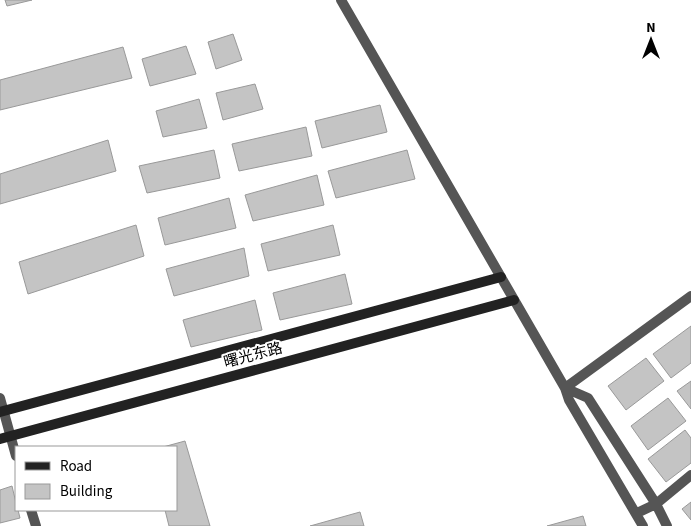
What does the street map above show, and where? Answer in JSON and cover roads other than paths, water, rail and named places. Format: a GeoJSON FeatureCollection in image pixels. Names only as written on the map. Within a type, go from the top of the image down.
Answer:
{"type":"FeatureCollection","features":[{"type":"Feature","properties":{"kind":"main road","name":"曙光东路"},"geometry":{"type":"LineString","coordinates":[[2,411],[501,277]]}},
{"type":"Feature","properties":{"kind":"main road","name":"曙光东路"},"geometry":{"type":"LineString","coordinates":[[0,439],[514,300]]}},
{"type":"Feature","properties":{"kind":"street"},"geometry":{"type":"LineString","coordinates":[[341,0],[643,526]]}},
{"type":"Feature","properties":{"kind":"street"},"geometry":{"type":"LineString","coordinates":[[565,388],[691,296]]}},
{"type":"Feature","properties":{"kind":"street"},"geometry":{"type":"LineString","coordinates":[[565,388],[588,398],[656,504],[667,526]]}},
{"type":"Feature","properties":{"kind":"street"},"geometry":{"type":"LineString","coordinates":[[0,398],[2,411],[15,452]]}},
{"type":"Feature","properties":{"kind":"street"},"geometry":{"type":"LineString","coordinates":[[637,513],[656,504],[691,475]]}},
{"type":"Feature","properties":{"kind":"street"},"geometry":{"type":"LineString","coordinates":[[32,511],[36,526]]}}]}
